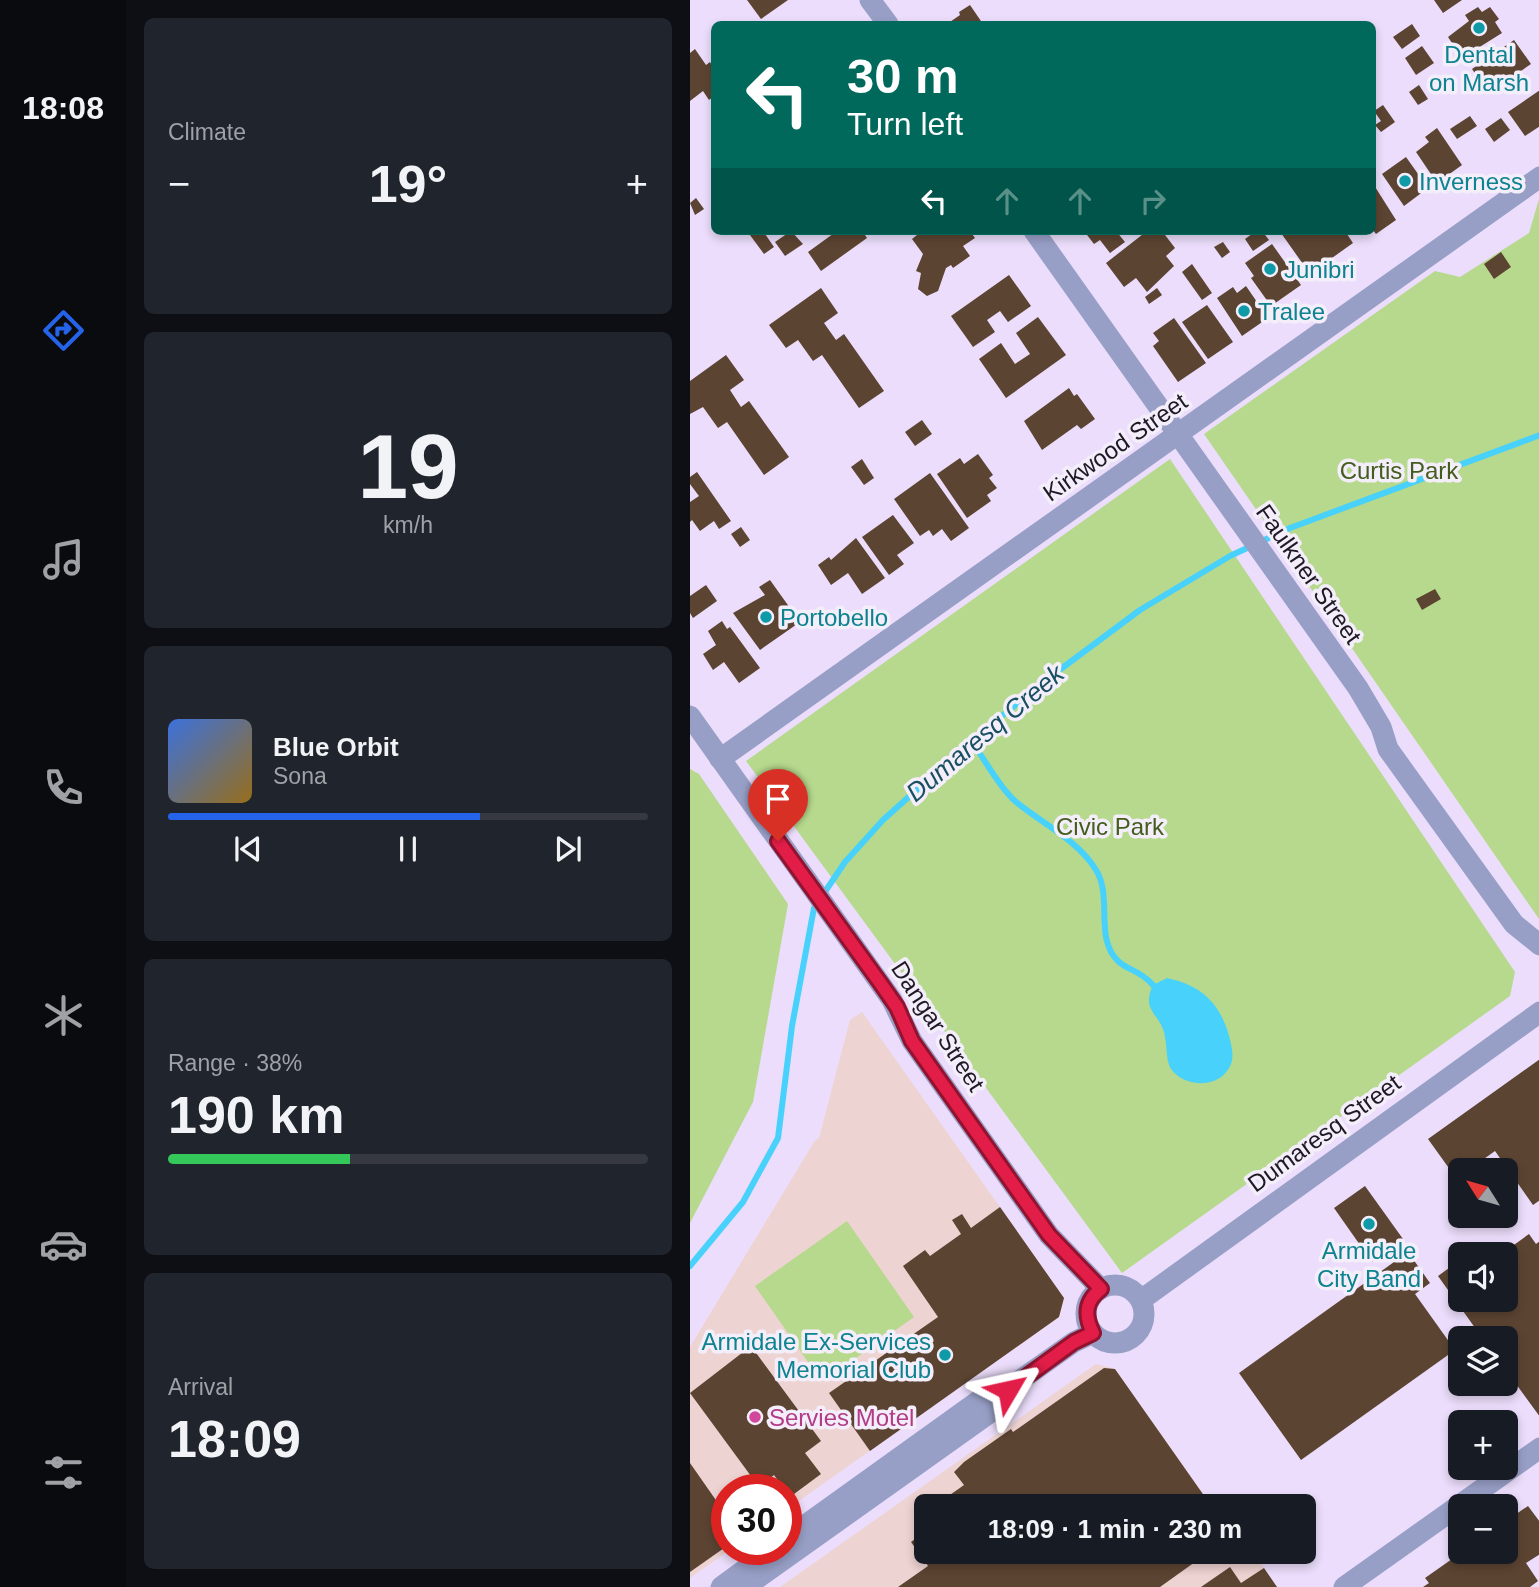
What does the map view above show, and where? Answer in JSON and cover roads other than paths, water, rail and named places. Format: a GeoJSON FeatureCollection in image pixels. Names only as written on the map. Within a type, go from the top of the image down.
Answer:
{"type":"FeatureCollection","features":[{"type":"Feature","properties":{"kind":"street"},"geometry":{"type":"LineString","coordinates":[[870,0],[886,21]]}},
{"type":"Feature","properties":{"kind":"street","name":"Kirkwood Street"},"geometry":{"type":"LineString","coordinates":[[720,759],[1539,177]]}},
{"type":"Feature","properties":{"kind":"street","name":"Faulkner Street"},"geometry":{"type":"LineString","coordinates":[[1037,235],[1358,688],[1381,727],[1388,749],[1514,924],[1539,945]]}},
{"type":"Feature","properties":{"kind":"street","name":"Dangar Street"},"geometry":{"type":"LineString","coordinates":[[690,716],[897,1007],[912,1041],[1049,1235],[1101,1289]]}},
{"type":"Feature","properties":{"kind":"street","name":"Dumaresq Street"},"geometry":{"type":"LineString","coordinates":[[1141,1300],[1539,1012]]}},
{"type":"Feature","properties":{"kind":"street"},"geometry":{"type":"LineString","coordinates":[[1123,1286],[1141,1300],[1143,1321],[1130,1338],[1111,1343],[1093,1333],[1087,1321],[1086,1308],[1091,1297],[1101,1289],[1123,1286]]}},
{"type":"Feature","properties":{"kind":"street"},"geometry":{"type":"LineString","coordinates":[[802,1527],[980,1399],[995,1398],[1074,1342],[1093,1333]]}},
{"type":"Feature","properties":{"kind":"street"},"geometry":{"type":"LineString","coordinates":[[745,1587],[991,1412],[995,1398]]}},
{"type":"Feature","properties":{"kind":"street"},"geometry":{"type":"LineString","coordinates":[[1344,1587],[1539,1448]]}},
{"type":"Feature","properties":{"kind":"street"},"geometry":{"type":"LineString","coordinates":[[721,1587],[751,1565]]}},
{"type":"Feature","properties":{"kind":"water"},"geometry":{"type":"Polygon","coordinates":[[[1167,978],[1190,985],[1207,997],[1225,1024],[1232,1058],[1227,1071],[1214,1081],[1191,1082],[1176,1075],[1169,1066],[1163,1029],[1149,1001],[1153,985],[1167,978]]]}},
{"type":"Feature","properties":{"kind":"waterway","name":"Dumaresq Creek"},"geometry":{"type":"LineString","coordinates":[[690,1266],[743,1202],[778,1138],[792,1026],[814,908],[845,862],[883,820],[971,741],[1046,680],[1140,610],[1230,556],[1290,528],[1540,435]]}},
{"type":"Feature","properties":{"kind":"waterway"},"geometry":{"type":"LineString","coordinates":[[971,741],[1009,795],[1088,859],[1101,881],[1105,929],[1111,952],[1118,961],[1153,985]]}},
{"type":"Feature","properties":{"kind":"place","name":"Dental on Marsh"},"geometry":{"type":"Point","coordinates":[1479,28]}},
{"type":"Feature","properties":{"kind":"place","name":"Inverness"},"geometry":{"type":"Point","coordinates":[1405,181]}},
{"type":"Feature","properties":{"kind":"place","name":"Junibri"},"geometry":{"type":"Point","coordinates":[1270,269]}},
{"type":"Feature","properties":{"kind":"place","name":"Tralee"},"geometry":{"type":"Point","coordinates":[1244,311]}},
{"type":"Feature","properties":{"kind":"place","name":"Portobello"},"geometry":{"type":"Point","coordinates":[766,617]}},
{"type":"Feature","properties":{"kind":"place","name":"Armidale City Band"},"geometry":{"type":"Point","coordinates":[1369,1224]}},
{"type":"Feature","properties":{"kind":"place","name":"Armidale Ex-Services Memorial Club"},"geometry":{"type":"Point","coordinates":[945,1355]}},
{"type":"Feature","properties":{"kind":"place","name":"Servies Motel"},"geometry":{"type":"Point","coordinates":[755,1417]}},
{"type":"Feature","properties":{"kind":"park label","name":"Curtis Park"},"geometry":{"type":"Point","coordinates":[1399,470]}},
{"type":"Feature","properties":{"kind":"park label","name":"Civic Park"},"geometry":{"type":"Point","coordinates":[1110,826]}}]}
